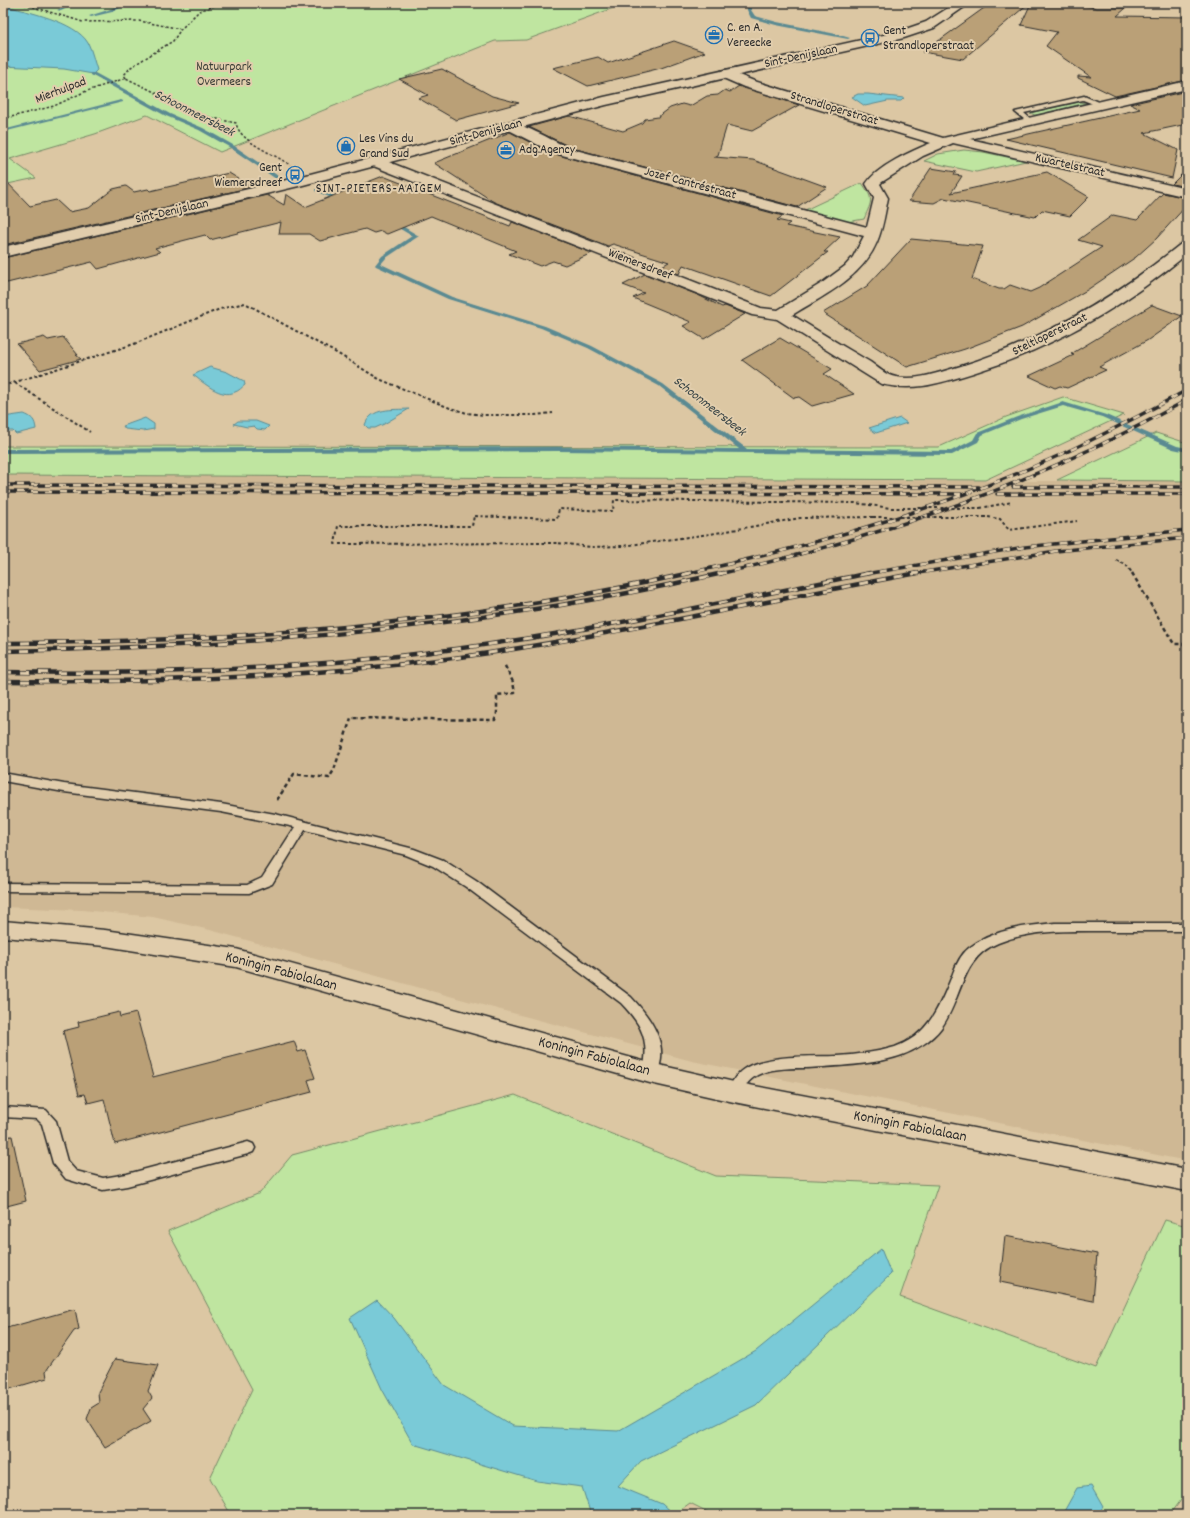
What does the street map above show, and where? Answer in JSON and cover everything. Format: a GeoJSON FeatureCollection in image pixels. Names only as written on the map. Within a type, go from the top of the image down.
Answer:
{"type":"FeatureCollection","features":[{"type":"Feature","properties":{"kind":"street","name":"Sint-Denijslaan"},"geometry":{"type":"LineString","coordinates":[[3,252],[376,162],[604,101],[904,34],[930,25],[964,3]]}},
{"type":"Feature","properties":{"kind":"street","name":"Strandloperstraat"},"geometry":{"type":"LineString","coordinates":[[726,74],[749,84],[948,140]]}},
{"type":"Feature","properties":{"kind":"street"},"geometry":{"type":"LineString","coordinates":[[781,315],[844,274],[854,265],[866,250],[881,198],[873,184],[876,178],[918,153],[948,140],[1187,85]]}},
{"type":"Feature","properties":{"kind":"street","name":"Jozef Cantréstraat"},"geometry":{"type":"LineString","coordinates":[[512,126],[567,152],[872,233]]}},
{"type":"Feature","properties":{"kind":"street","name":"Kwartelstraat"},"geometry":{"type":"LineString","coordinates":[[948,140],[1187,193]]}},
{"type":"Feature","properties":{"kind":"street","name":"Wiemersdreef"},"geometry":{"type":"LineString","coordinates":[[376,162],[758,312],[781,315],[887,380],[895,382]]}},
{"type":"Feature","properties":{"kind":"street","name":"Steltloperstraat"},"geometry":{"type":"LineString","coordinates":[[895,382],[912,383],[985,365],[1040,343],[1068,329],[1127,294],[1187,246]]}},
{"type":"Feature","properties":{"kind":"street","name":"Koningin Fabiolalaan"},"geometry":{"type":"LineString","coordinates":[[3,929],[106,938],[236,958],[650,1073],[734,1092],[1187,1180]]}},
{"type":"Feature","properties":{"kind":"lane"},"geometry":{"type":"LineString","coordinates":[[3,777],[85,791],[221,808],[267,817],[410,852],[438,863],[471,884],[626,1000],[644,1018],[654,1040],[654,1055],[650,1073]]}},
{"type":"Feature","properties":{"kind":"lane"},"geometry":{"type":"LineString","coordinates":[[3,887],[249,889],[267,881],[302,825]]}},
{"type":"Feature","properties":{"kind":"lane"},"geometry":{"type":"LineString","coordinates":[[734,1092],[743,1077],[756,1069],[775,1064],[840,1060],[872,1056],[898,1051],[923,1038],[936,1025],[962,967],[972,952],[992,940],[1020,931],[1055,927],[1187,927]]}},
{"type":"Feature","properties":{"kind":"lane"},"geometry":{"type":"LineString","coordinates":[[3,1112],[42,1114],[49,1121],[60,1163],[71,1175],[103,1184],[127,1180],[248,1148]]}},
{"type":"Feature","properties":{"kind":"path"},"geometry":{"type":"LineString","coordinates":[[20,3],[83,22],[103,23],[139,21],[181,29]]}},
{"type":"Feature","properties":{"kind":"path"},"geometry":{"type":"LineString","coordinates":[[224,3],[199,11],[181,29],[173,41],[131,67],[124,75],[126,78],[175,100],[203,116],[236,123],[237,129],[260,149],[283,160],[308,179]]}},
{"type":"Feature","properties":{"kind":"path","name":"Mierhulpad"},"geometry":{"type":"LineString","coordinates":[[3,119],[61,103],[102,85],[126,78]]}},
{"type":"Feature","properties":{"kind":"path"},"geometry":{"type":"LineString","coordinates":[[3,386],[134,344],[220,309],[245,303],[340,355],[379,379],[450,408],[467,413],[484,414],[535,415],[553,413]]}},
{"type":"Feature","properties":{"kind":"path"},"geometry":{"type":"LineString","coordinates":[[15,383],[90,432]]}},
{"type":"Feature","properties":{"kind":"path"},"geometry":{"type":"LineString","coordinates":[[1012,502],[980,508],[891,508],[855,503],[614,500],[612,511],[559,508],[557,519],[474,516],[472,526],[338,526],[335,544],[557,543],[591,547],[622,546],[710,534],[800,518],[988,517],[1000,519],[1009,530],[1077,521]]}},
{"type":"Feature","properties":{"kind":"path"},"geometry":{"type":"LineString","coordinates":[[1116,560],[1126,565],[1131,571],[1174,644],[1187,644]]}},
{"type":"Feature","properties":{"kind":"path"},"geometry":{"type":"LineString","coordinates":[[267,817],[294,774],[329,778],[334,770],[351,718],[495,720],[498,713],[497,695],[515,693],[513,682],[504,664]]}},
{"type":"Feature","properties":{"kind":"shaded area"},"geometry":{"type":"Polygon","coordinates":[[[3,475],[1187,481],[1187,1161],[692,1061],[210,930],[153,917],[82,910],[3,907],[3,475]]]}},
{"type":"Feature","properties":{"kind":"green space","name":"Natuurpark Overmeers"},"geometry":{"type":"Polygon","coordinates":[[[3,3],[627,3],[526,40],[495,41],[220,152],[147,115],[95,134],[10,159],[36,178],[3,185],[3,3]]]}},
{"type":"Feature","properties":{"kind":"green space"},"geometry":{"type":"Polygon","coordinates":[[[1080,102],[1086,103],[1035,115],[1030,113],[1080,102]]]}},
{"type":"Feature","properties":{"kind":"green space"},"geometry":{"type":"Polygon","coordinates":[[[964,150],[983,152],[1026,161],[976,172],[924,161],[938,154],[964,150]]]}},
{"type":"Feature","properties":{"kind":"green space"},"geometry":{"type":"Polygon","coordinates":[[[862,183],[870,197],[869,208],[864,219],[847,222],[805,210],[862,183]]]}},
{"type":"Feature","properties":{"kind":"green space"},"geometry":{"type":"Polygon","coordinates":[[[1063,397],[1124,415],[985,480],[3,475],[3,446],[939,447],[1006,417],[1063,397]]]}},
{"type":"Feature","properties":{"kind":"green space"},"geometry":{"type":"Polygon","coordinates":[[[1156,433],[1187,443],[1187,481],[1057,480],[1156,433]]]}},
{"type":"Feature","properties":{"kind":"green space"},"geometry":{"type":"Polygon","coordinates":[[[515,1095],[716,1176],[938,1185],[900,1297],[1096,1368],[1165,1220],[1187,1226],[1187,1492],[1170,1515],[714,1515],[690,1503],[673,1515],[231,1515],[210,1478],[252,1389],[168,1231],[260,1193],[292,1155],[515,1095]]]}},
{"type":"Feature","properties":{"kind":"water"},"geometry":{"type":"Polygon","coordinates":[[[3,5],[50,18],[62,23],[82,35],[88,43],[97,70],[93,74],[64,69],[3,66],[3,5]]]}},
{"type":"Feature","properties":{"kind":"water"},"geometry":{"type":"Polygon","coordinates":[[[858,94],[904,98],[901,101],[888,101],[865,106],[852,97],[858,94]]]}},
{"type":"Feature","properties":{"kind":"water"},"geometry":{"type":"Polygon","coordinates":[[[210,367],[227,372],[244,381],[245,385],[239,390],[230,394],[218,392],[193,375],[210,367]]]}},
{"type":"Feature","properties":{"kind":"water"},"geometry":{"type":"Polygon","coordinates":[[[409,409],[375,428],[368,428],[365,425],[368,419],[377,412],[409,409]]]}},
{"type":"Feature","properties":{"kind":"water"},"geometry":{"type":"Polygon","coordinates":[[[24,414],[33,419],[36,429],[16,434],[13,431],[3,431],[3,417],[24,414]]]}},
{"type":"Feature","properties":{"kind":"water"},"geometry":{"type":"Polygon","coordinates":[[[145,418],[154,424],[154,429],[143,431],[125,429],[123,426],[145,418]]]}},
{"type":"Feature","properties":{"kind":"water"},"geometry":{"type":"Polygon","coordinates":[[[900,418],[907,423],[876,433],[869,428],[900,418]]]}},
{"type":"Feature","properties":{"kind":"water"},"geometry":{"type":"Polygon","coordinates":[[[238,421],[256,421],[269,426],[265,430],[257,429],[254,426],[247,427],[234,424],[238,421]]]}},
{"type":"Feature","properties":{"kind":"water"},"geometry":{"type":"Polygon","coordinates":[[[881,1249],[891,1274],[756,1405],[641,1461],[618,1486],[662,1504],[674,1515],[591,1515],[582,1487],[537,1481],[413,1444],[382,1389],[350,1318],[377,1300],[394,1318],[444,1385],[513,1426],[618,1431],[756,1351],[881,1249]]]}},
{"type":"Feature","properties":{"kind":"water"},"geometry":{"type":"Polygon","coordinates":[[[1091,1486],[1103,1507],[1097,1515],[1062,1515],[1077,1488],[1091,1486]]]}},
{"type":"Feature","properties":{"kind":"building"},"geometry":{"type":"Polygon","coordinates":[[[991,3],[1029,3],[963,59],[923,52],[991,3]]]}},
{"type":"Feature","properties":{"kind":"building"},"geometry":{"type":"Polygon","coordinates":[[[1031,3],[1074,3],[1097,8],[1126,8],[1117,16],[1187,17],[1187,80],[1115,96],[1078,78],[1078,76],[1091,77],[1046,46],[1057,32],[1021,25],[1031,3]]]}},
{"type":"Feature","properties":{"kind":"building"},"geometry":{"type":"Polygon","coordinates":[[[674,41],[705,52],[661,68],[588,86],[553,68],[598,57],[608,63],[674,41]]]}},
{"type":"Feature","properties":{"kind":"building"},"geometry":{"type":"Polygon","coordinates":[[[442,69],[492,96],[519,103],[456,120],[418,98],[428,95],[399,79],[442,69]]]}},
{"type":"Feature","properties":{"kind":"building"},"geometry":{"type":"Polygon","coordinates":[[[739,86],[799,105],[752,131],[727,125],[718,155],[714,157],[753,160],[827,187],[797,207],[572,148],[529,127],[569,116],[623,131],[642,123],[645,119],[658,117],[670,108],[682,104],[690,106],[707,96],[718,95],[725,90],[730,92],[739,86]]]}},
{"type":"Feature","properties":{"kind":"building"},"geometry":{"type":"Polygon","coordinates":[[[1187,91],[1187,124],[1144,133],[1178,150],[1172,178],[1006,139],[1140,109],[1130,104],[1187,91]]]}},
{"type":"Feature","properties":{"kind":"building"},"geometry":{"type":"Polygon","coordinates":[[[510,132],[547,151],[562,156],[783,216],[777,220],[790,223],[786,226],[840,237],[824,252],[828,252],[771,296],[683,265],[679,274],[660,267],[669,262],[613,244],[608,246],[494,202],[434,163],[510,132]]]}},
{"type":"Feature","properties":{"kind":"building"},"geometry":{"type":"Polygon","coordinates":[[[931,168],[956,172],[954,175],[962,176],[951,193],[1047,172],[1089,197],[1070,216],[1042,210],[1035,217],[944,198],[934,203],[909,201],[931,168]]]}},
{"type":"Feature","properties":{"kind":"building"},"geometry":{"type":"Polygon","coordinates":[[[1187,169],[1187,187],[1172,184],[1187,169]]]}},
{"type":"Feature","properties":{"kind":"building"},"geometry":{"type":"Polygon","coordinates":[[[229,173],[252,187],[3,245],[3,178],[30,206],[56,200],[69,212],[89,208],[113,189],[126,186],[134,192],[148,189],[150,191],[229,173]]]}},
{"type":"Feature","properties":{"kind":"building"},"geometry":{"type":"Polygon","coordinates":[[[383,176],[510,226],[512,222],[592,253],[565,265],[553,261],[540,266],[509,254],[516,251],[431,216],[387,234],[381,231],[374,233],[365,229],[320,241],[309,234],[279,234],[281,222],[210,240],[205,235],[155,248],[160,252],[98,269],[92,262],[3,284],[3,258],[267,195],[284,205],[286,194],[305,207],[383,176]]]}},
{"type":"Feature","properties":{"kind":"building"},"geometry":{"type":"Polygon","coordinates":[[[1163,193],[1187,198],[1187,205],[1156,239],[1136,257],[1087,290],[1022,327],[965,349],[907,367],[823,313],[867,286],[911,239],[983,246],[972,279],[999,289],[1004,289],[1010,285],[1030,292],[1039,288],[1102,247],[1078,240],[1113,215],[1137,220],[1163,193]]]}},
{"type":"Feature","properties":{"kind":"building"},"geometry":{"type":"Polygon","coordinates":[[[645,274],[698,295],[722,307],[725,306],[745,314],[704,339],[683,326],[691,322],[633,298],[644,293],[623,285],[645,274]]]}},
{"type":"Feature","properties":{"kind":"building"},"geometry":{"type":"Polygon","coordinates":[[[1152,305],[1182,316],[1148,340],[1099,367],[1106,370],[1067,388],[1060,386],[1055,388],[1029,376],[1074,355],[1071,354],[1152,305]]]}},
{"type":"Feature","properties":{"kind":"building"},"geometry":{"type":"Polygon","coordinates":[[[44,337],[48,340],[63,337],[78,355],[76,355],[81,359],[40,370],[17,344],[44,337]]]}},
{"type":"Feature","properties":{"kind":"building"},"geometry":{"type":"Polygon","coordinates":[[[780,338],[832,369],[824,374],[854,394],[812,406],[799,397],[794,398],[742,360],[780,338]]]}},
{"type":"Feature","properties":{"kind":"building"},"geometry":{"type":"Polygon","coordinates":[[[119,1012],[120,1017],[136,1013],[153,1077],[294,1041],[298,1052],[305,1050],[315,1078],[308,1080],[312,1092],[115,1144],[104,1099],[88,1103],[85,1094],[79,1095],[63,1031],[79,1027],[78,1022],[119,1012]]]}},
{"type":"Feature","properties":{"kind":"building"},"geometry":{"type":"Polygon","coordinates":[[[12,1136],[26,1201],[3,1207],[3,1137],[12,1136]]]}},
{"type":"Feature","properties":{"kind":"building"},"geometry":{"type":"Polygon","coordinates":[[[1005,1236],[1097,1254],[1093,1301],[1000,1282],[1005,1236]]]}},
{"type":"Feature","properties":{"kind":"building"},"geometry":{"type":"Polygon","coordinates":[[[75,1309],[79,1329],[74,1331],[46,1371],[47,1378],[3,1391],[3,1329],[75,1309]]]}},
{"type":"Feature","properties":{"kind":"building"},"geometry":{"type":"Polygon","coordinates":[[[115,1359],[158,1365],[148,1391],[152,1398],[143,1409],[151,1421],[105,1447],[87,1419],[91,1408],[99,1403],[98,1392],[115,1359]]]}},
{"type":"Feature","properties":{"kind":"waterway"},"geometry":{"type":"LineString","coordinates":[[59,10],[75,3]]}},
{"type":"Feature","properties":{"kind":"waterway"},"geometry":{"type":"LineString","coordinates":[[91,16],[110,11],[128,3]]}},
{"type":"Feature","properties":{"kind":"waterway"},"geometry":{"type":"LineString","coordinates":[[749,3],[749,10],[753,17],[776,24],[824,32],[848,38]]}},
{"type":"Feature","properties":{"kind":"waterway","name":"Schoonmeersbeek"},"geometry":{"type":"LineString","coordinates":[[93,74],[168,115],[201,129],[231,146],[281,180]]}},
{"type":"Feature","properties":{"kind":"waterway"},"geometry":{"type":"LineString","coordinates":[[3,131],[121,101]]}},
{"type":"Feature","properties":{"kind":"waterway","name":"Schoonmeersbeek"},"geometry":{"type":"LineString","coordinates":[[317,190],[341,200]]}},
{"type":"Feature","properties":{"kind":"waterway","name":"Schoonmeersbeek"},"geometry":{"type":"LineString","coordinates":[[394,223],[416,236],[384,257],[378,265],[450,298],[543,327],[590,347],[661,385],[746,451]]}},
{"type":"Feature","properties":{"kind":"waterway","name":"Schoonmeersbeek"},"geometry":{"type":"LineString","coordinates":[[746,451],[952,453],[976,441],[979,434],[1019,418],[1063,404],[1104,416],[1175,448],[1187,450]]}},
{"type":"Feature","properties":{"kind":"waterway"},"geometry":{"type":"LineString","coordinates":[[3,451],[558,449],[746,451]]}},
{"type":"Feature","properties":{"kind":"railway"},"geometry":{"type":"LineString","coordinates":[[685,574],[829,538],[923,509],[1060,455],[1124,424],[1187,390]]}},
{"type":"Feature","properties":{"kind":"railway"},"geometry":{"type":"LineString","coordinates":[[719,574],[841,543],[959,504],[1017,482],[1074,457],[1187,400]]}},
{"type":"Feature","properties":{"kind":"railway"},"geometry":{"type":"LineString","coordinates":[[3,485],[979,487]]}},
{"type":"Feature","properties":{"kind":"railway"},"geometry":{"type":"LineString","coordinates":[[1013,487],[1187,487]]}},
{"type":"Feature","properties":{"kind":"railway"},"geometry":{"type":"LineString","coordinates":[[3,492],[961,494]]}},
{"type":"Feature","properties":{"kind":"railway"},"geometry":{"type":"LineString","coordinates":[[997,494],[1187,494]]}},
{"type":"Feature","properties":{"kind":"railway"},"geometry":{"type":"LineString","coordinates":[[865,574],[1025,547],[1187,530]]}},
{"type":"Feature","properties":{"kind":"railway"},"geometry":{"type":"LineString","coordinates":[[916,573],[1056,551],[1187,538]]}},
{"type":"Feature","properties":{"kind":"railway"},"geometry":{"type":"LineString","coordinates":[[3,643],[176,639],[348,627],[520,605],[605,591],[690,573]]}},
{"type":"Feature","properties":{"kind":"railway"},"geometry":{"type":"LineString","coordinates":[[3,651],[185,645],[365,631],[454,621],[544,608],[633,592],[723,573]]}},
{"type":"Feature","properties":{"kind":"railway"},"geometry":{"type":"LineString","coordinates":[[3,672],[109,673],[214,670],[319,664],[424,653],[480,646],[592,627],[870,573]]}},
{"type":"Feature","properties":{"kind":"railway"},"geometry":{"type":"LineString","coordinates":[[3,681],[125,681],[246,677],[368,668],[429,661],[489,653],[597,635],[916,573]]}},
{"type":"Feature","properties":{"kind":"railway"},"geometry":{"type":"LineString","coordinates":[[912,574],[916,573]]}},
{"type":"Feature","properties":{"kind":"place","name":"C. en A. Vereecke"},"geometry":{"type":"Point","coordinates":[714,35]}},
{"type":"Feature","properties":{"kind":"place","name":"Gent Strandloperstraat"},"geometry":{"type":"Point","coordinates":[870,38]}},
{"type":"Feature","properties":{"kind":"place","name":"Les Vins du Grand Sud"},"geometry":{"type":"Point","coordinates":[346,146]}},
{"type":"Feature","properties":{"kind":"place","name":"Adg.Agency"},"geometry":{"type":"Point","coordinates":[506,150]}},
{"type":"Feature","properties":{"kind":"place","name":"Gent Wiemersdreef"},"geometry":{"type":"Point","coordinates":[295,175]}},
{"type":"Feature","properties":{"kind":"district","name":"SINT-PIETERS-AAIGEM"},"geometry":{"type":"Point","coordinates":[379,189]}}]}
